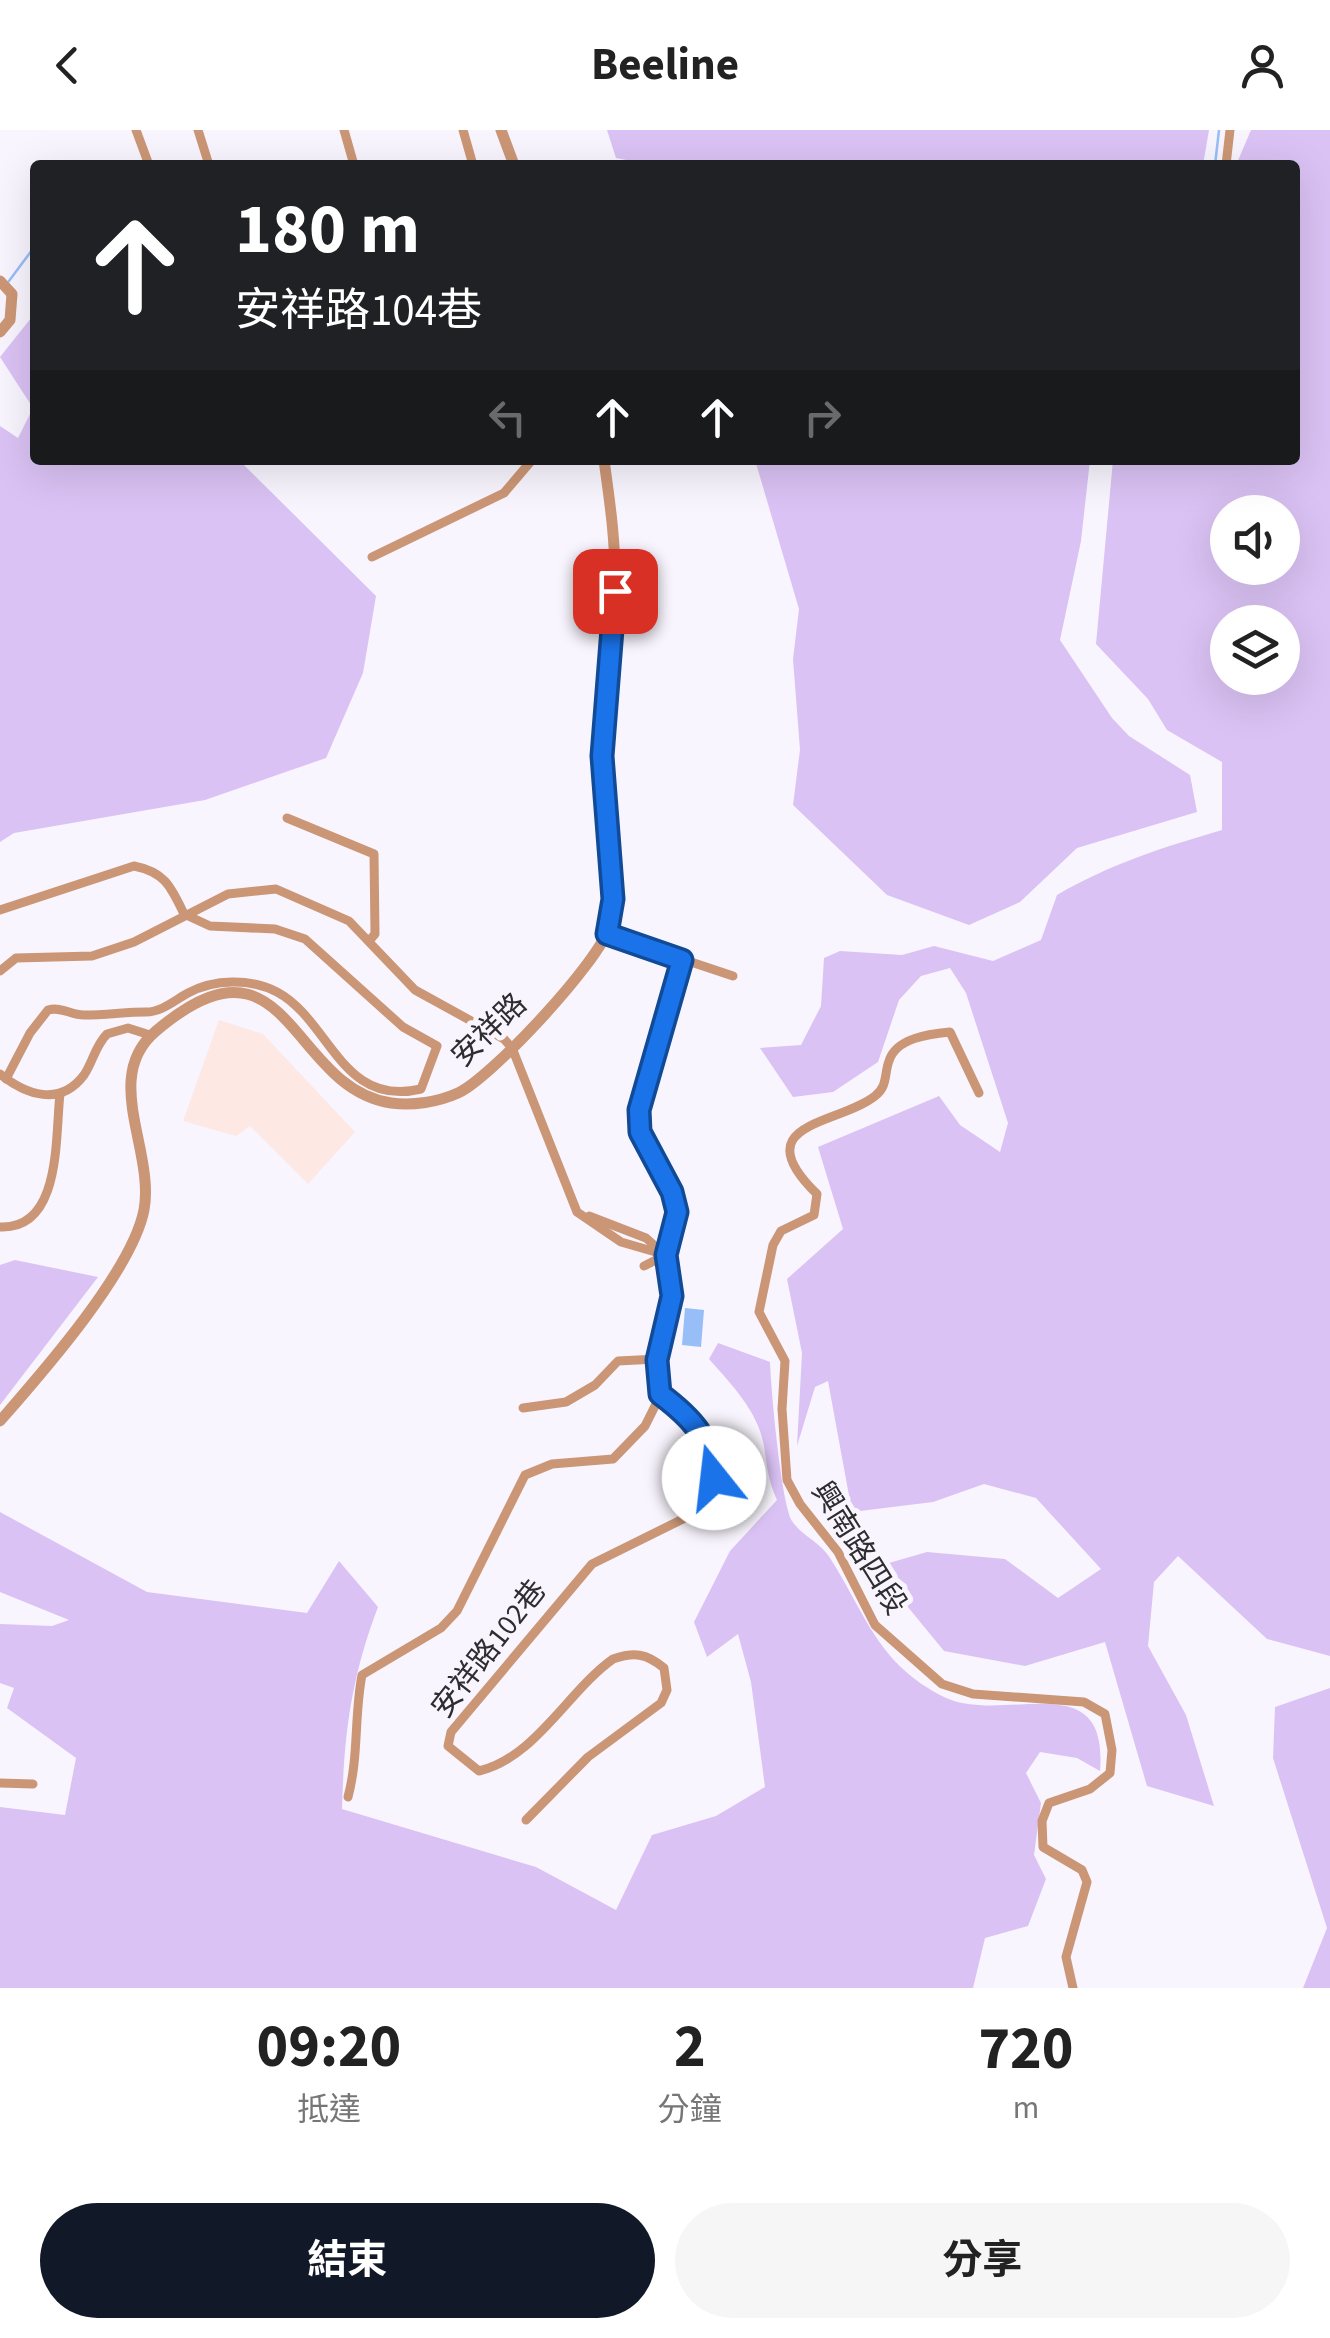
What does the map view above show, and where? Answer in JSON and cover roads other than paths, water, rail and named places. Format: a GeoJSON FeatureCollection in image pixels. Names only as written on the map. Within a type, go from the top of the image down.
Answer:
{"type":"FeatureCollection","features":[{"type":"Feature","properties":{"kind":"street"},"geometry":{"type":"LineString","coordinates":[[136,130],[148,160]]}},
{"type":"Feature","properties":{"kind":"street"},"geometry":{"type":"LineString","coordinates":[[198,130],[207,160]]}},
{"type":"Feature","properties":{"kind":"street"},"geometry":{"type":"LineString","coordinates":[[344,130],[353,160]]}},
{"type":"Feature","properties":{"kind":"street"},"geometry":{"type":"LineString","coordinates":[[463,130],[472,160]]}},
{"type":"Feature","properties":{"kind":"street"},"geometry":{"type":"LineString","coordinates":[[501,130],[512,160]]}},
{"type":"Feature","properties":{"kind":"street"},"geometry":{"type":"LineString","coordinates":[[1227,160],[1230,130]]}},
{"type":"Feature","properties":{"kind":"street"},"geometry":{"type":"LineString","coordinates":[[0,281],[12,294],[10,320],[0,332]]}},
{"type":"Feature","properties":{"kind":"street"},"geometry":{"type":"LineString","coordinates":[[372,557],[504,493],[528,465]]}},
{"type":"Feature","properties":{"kind":"street"},"geometry":{"type":"LineString","coordinates":[[605,465],[615,538],[602,782],[613,899],[607,934],[733,976]]}},
{"type":"Feature","properties":{"kind":"street"},"geometry":{"type":"LineString","coordinates":[[287,818],[374,854],[376,934],[369,942]]}},
{"type":"Feature","properties":{"kind":"street"},"geometry":{"type":"LineString","coordinates":[[0,910],[134,866],[153,870],[167,879],[184,914],[210,926],[275,929],[314,945],[402,1027],[434,1043],[438,1052],[422,1088],[404,1092],[354,1075],[342,1066],[295,1005],[277,992],[229,982],[203,986],[148,1012],[128,1009],[83,1016],[48,1010],[3,1076],[36,1096],[60,1094],[85,1074],[107,1034],[128,1028],[150,1036],[130,1068],[145,1175],[139,1228],[110,1278],[0,1421]]}},
{"type":"Feature","properties":{"kind":"street"},"geometry":{"type":"LineString","coordinates":[[0,971],[16,958],[92,956],[134,942],[228,894],[276,889],[349,921],[415,990],[512,1048],[577,1212],[621,1242],[666,1255]]}},
{"type":"Feature","properties":{"kind":"street","name":"安祥路"},"geometry":{"type":"LineString","coordinates":[[150,1036],[204,1001],[238,993],[252,996],[277,1006],[336,1078],[362,1094],[394,1104],[422,1104],[458,1093],[512,1048],[607,934]]}},
{"type":"Feature","properties":{"kind":"street"},"geometry":{"type":"LineString","coordinates":[[348,1797],[357,1764],[357,1701],[362,1675],[441,1628],[457,1611],[524,1475],[552,1464],[613,1459],[645,1426],[660,1394],[657,1360],[672,1296],[666,1255],[677,1212],[672,1192],[640,1132],[639,1110],[682,960]]}},
{"type":"Feature","properties":{"kind":"street","name":"興南路四段"},"geometry":{"type":"LineString","coordinates":[[980,1093],[958,1057],[955,1038],[950,1032],[940,1033],[898,1046],[889,1059],[884,1088],[871,1100],[841,1110],[796,1135],[791,1147],[792,1164],[817,1194],[814,1215],[781,1231],[773,1244],[759,1312],[785,1362],[782,1409],[787,1480],[838,1552],[875,1625],[942,1684],[972,1694],[1084,1702],[1105,1714],[1112,1750],[1110,1773],[1090,1789],[1050,1803],[1042,1821],[1043,1847],[1082,1870],[1087,1882],[1066,1957],[1073,1988]]}},
{"type":"Feature","properties":{"kind":"street"},"geometry":{"type":"LineString","coordinates":[[0,1227],[23,1222],[43,1205],[50,1185],[60,1094]]}},
{"type":"Feature","properties":{"kind":"street"},"geometry":{"type":"LineString","coordinates":[[644,1266],[666,1255]]}},
{"type":"Feature","properties":{"kind":"street"},"geometry":{"type":"LineString","coordinates":[[523,1408],[566,1402],[595,1385],[618,1361],[657,1360]]}},
{"type":"Feature","properties":{"kind":"street","name":"安祥路102巷"},"geometry":{"type":"LineString","coordinates":[[526,1820],[588,1757],[661,1703],[667,1690],[664,1668],[651,1657],[633,1652],[613,1659],[514,1756],[490,1769],[479,1771],[462,1761],[448,1746],[452,1732],[592,1564],[693,1514],[714,1478],[712,1450],[698,1428],[660,1394]]}},
{"type":"Feature","properties":{"kind":"street"},"geometry":{"type":"LineString","coordinates":[[0,1783],[33,1784]]}},
{"type":"Feature","properties":{"kind":"water"},"geometry":{"type":"Polygon","coordinates":[[[685,1308],[704,1310],[701,1347],[682,1345],[685,1308]]]}},
{"type":"Feature","properties":{"kind":"waterway"},"geometry":{"type":"LineString","coordinates":[[1216,160],[1219,130]]}},
{"type":"Feature","properties":{"kind":"waterway"},"geometry":{"type":"LineString","coordinates":[[9,281],[30,253]]}}]}
